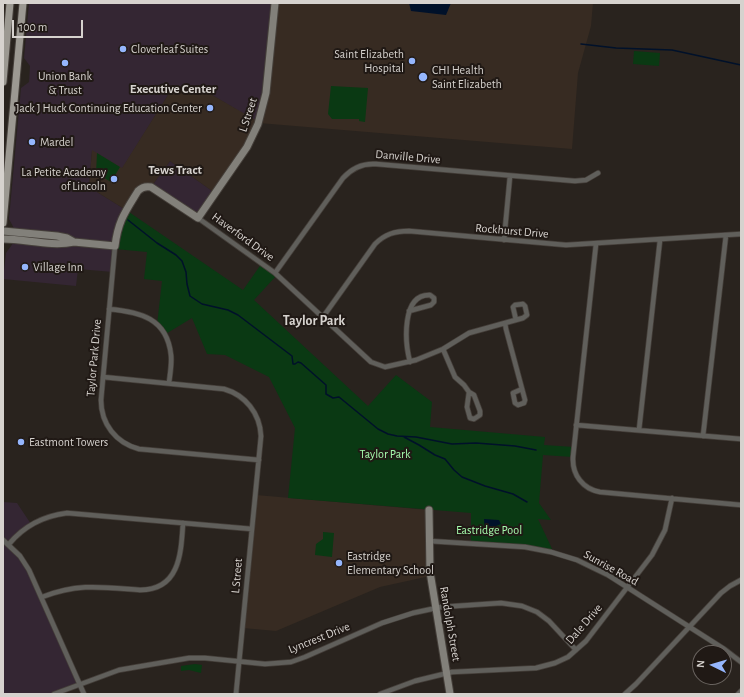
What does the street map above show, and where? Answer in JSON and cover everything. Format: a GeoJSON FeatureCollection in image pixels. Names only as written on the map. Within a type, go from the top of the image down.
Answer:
{"type":"FeatureCollection","features":[{"type":"Feature","properties":{"kind":"main road"},"geometry":{"type":"LineString","coordinates":[[3,82],[10,3]]}},
{"type":"Feature","properties":{"kind":"main road"},"geometry":{"type":"LineString","coordinates":[[3,223],[23,3]]}},
{"type":"Feature","properties":{"kind":"street","name":"L Street"},"geometry":{"type":"LineString","coordinates":[[198,218],[247,146],[259,122],[266,93],[274,3]]}},
{"type":"Feature","properties":{"kind":"street","name":"Danville Drive"},"geometry":{"type":"LineString","coordinates":[[275,273],[343,178],[348,172],[358,166],[376,164],[568,181],[586,180],[598,173]]}},
{"type":"Feature","properties":{"kind":"street"},"geometry":{"type":"LineString","coordinates":[[504,240],[510,176]]}},
{"type":"Feature","properties":{"kind":"street","name":"Haverford Drive"},"geometry":{"type":"LineString","coordinates":[[144,187],[151,187],[198,218],[275,273],[370,362],[385,368],[410,362]]}},
{"type":"Feature","properties":{"kind":"street","name":"Taylor Park Drive"},"geometry":{"type":"LineString","coordinates":[[144,187],[138,191],[119,222],[117,232],[101,404],[104,418],[112,433],[126,444],[143,450],[259,460]]}},
{"type":"Feature","properties":{"kind":"street"},"geometry":{"type":"LineString","coordinates":[[3,231],[57,236],[67,238],[74,242]]}},
{"type":"Feature","properties":{"kind":"street","name":"Rockhurst Drive"},"geometry":{"type":"LineString","coordinates":[[323,317],[375,244],[390,234],[396,232],[409,231],[566,245],[741,234]]}},
{"type":"Feature","properties":{"kind":"street"},"geometry":{"type":"LineString","coordinates":[[703,436],[726,236]]}},
{"type":"Feature","properties":{"kind":"street"},"geometry":{"type":"LineString","coordinates":[[3,239],[66,244],[74,242],[115,246]]}},
{"type":"Feature","properties":{"kind":"street"},"geometry":{"type":"LineString","coordinates":[[639,430],[660,240]]}},
{"type":"Feature","properties":{"kind":"street"},"geometry":{"type":"LineString","coordinates":[[596,244],[573,460],[574,470],[577,477],[587,487],[597,492],[741,505]]}},
{"type":"Feature","properties":{"kind":"street"},"geometry":{"type":"LineString","coordinates":[[409,311],[431,305],[434,302],[434,298],[428,294],[419,298],[413,303],[409,311],[407,347],[410,362],[443,349],[469,332],[516,320]]}},
{"type":"Feature","properties":{"kind":"street"},"geometry":{"type":"LineString","coordinates":[[109,309],[129,311],[140,314],[147,317],[160,328],[168,342],[170,352],[169,383]]}},
{"type":"Feature","properties":{"kind":"street"},"geometry":{"type":"LineString","coordinates":[[505,323],[522,389]]}},
{"type":"Feature","properties":{"kind":"street"},"geometry":{"type":"LineString","coordinates":[[443,349],[455,377],[475,397],[480,411],[478,417],[474,419],[470,418],[467,407],[469,392]]}},
{"type":"Feature","properties":{"kind":"street","name":"L Street"},"geometry":{"type":"LineString","coordinates":[[103,377],[224,389],[244,399],[254,411],[259,422],[261,436],[259,460],[236,694]]}},
{"type":"Feature","properties":{"kind":"street"},"geometry":{"type":"LineString","coordinates":[[576,425],[741,439]]}},
{"type":"Feature","properties":{"kind":"street","name":"Dale Drive"},"geometry":{"type":"LineString","coordinates":[[380,694],[415,681],[456,671],[531,669],[560,661],[586,641],[648,561],[659,543],[667,524],[672,498]]}},
{"type":"Feature","properties":{"kind":"street","name":"Randolph Street"},"geometry":{"type":"LineString","coordinates":[[429,510],[430,572],[450,694]]}},
{"type":"Feature","properties":{"kind":"street"},"geometry":{"type":"LineString","coordinates":[[9,544],[31,524],[47,517],[78,513],[252,529]]}},
{"type":"Feature","properties":{"kind":"street"},"geometry":{"type":"LineString","coordinates":[[42,597],[61,590],[82,587],[147,590],[158,587],[171,576],[178,566],[184,523]]}},
{"type":"Feature","properties":{"kind":"street"},"geometry":{"type":"LineString","coordinates":[[3,540],[9,544],[23,560],[42,597],[84,694]]}},
{"type":"Feature","properties":{"kind":"street","name":"Sunrise Road"},"geometry":{"type":"LineString","coordinates":[[429,541],[509,546],[551,552],[590,565],[628,587],[729,652],[741,662]]}},
{"type":"Feature","properties":{"kind":"street"},"geometry":{"type":"LineString","coordinates":[[625,694],[724,591],[741,580]]}},
{"type":"Feature","properties":{"kind":"street","name":"Lyncrest Drive"},"geometry":{"type":"LineString","coordinates":[[54,694],[107,674],[128,668],[189,658],[201,657],[270,664],[291,662],[382,623],[435,608],[496,603],[510,603],[522,606],[537,612],[549,621],[576,650]]}},
{"type":"Feature","properties":{"kind":"street"},"geometry":{"type":"LineString","coordinates":[[738,694],[741,691]]}},
{"type":"Feature","properties":{"kind":"shaded area"},"geometry":{"type":"Polygon","coordinates":[[[29,3],[275,3],[259,123],[200,88],[170,86],[168,95],[122,169],[92,151],[89,187],[126,210],[119,222],[113,272],[78,269],[76,286],[3,279],[6,253],[16,239],[73,242],[16,232],[9,219],[21,88],[29,82],[30,66],[24,58],[29,3]]]}},
{"type":"Feature","properties":{"kind":"shaded area","name":"CHI Health Saint Elizabeth"},"geometry":{"type":"Polygon","coordinates":[[[275,3],[593,3],[591,26],[578,73],[572,149],[259,123],[215,193],[170,161],[151,187],[146,186],[126,210],[89,187],[92,150],[122,168],[168,95],[170,86],[200,88],[259,122],[275,3]]]}},
{"type":"Feature","properties":{"kind":"shaded area"},"geometry":{"type":"Polygon","coordinates":[[[170,161],[215,193],[198,218],[151,187],[170,161]]]}},
{"type":"Feature","properties":{"kind":"shaded area","name":"Eastridge Elementary School"},"geometry":{"type":"Polygon","coordinates":[[[256,495],[429,510],[430,576],[380,587],[276,631],[243,628],[256,495]]]}},
{"type":"Feature","properties":{"kind":"shaded area"},"geometry":{"type":"Polygon","coordinates":[[[3,502],[17,503],[31,524],[9,544],[23,560],[80,684],[55,694],[3,694],[3,502]]]}},
{"type":"Feature","properties":{"kind":"green space"},"geometry":{"type":"Polygon","coordinates":[[[634,51],[660,53],[659,66],[633,64],[634,51]]]}},
{"type":"Feature","properties":{"kind":"green space"},"geometry":{"type":"Polygon","coordinates":[[[331,86],[368,88],[365,122],[359,121],[359,119],[332,119],[328,114],[331,86]]]}},
{"type":"Feature","properties":{"kind":"green space"},"geometry":{"type":"Polygon","coordinates":[[[97,153],[120,167],[111,182],[96,174],[97,153]]]}},
{"type":"Feature","properties":{"kind":"green space","name":"Taylor Park"},"geometry":{"type":"Polygon","coordinates":[[[126,210],[243,290],[262,263],[277,275],[254,300],[368,406],[396,375],[432,402],[430,427],[545,437],[544,445],[574,447],[573,457],[543,455],[539,503],[551,520],[538,519],[554,553],[543,550],[471,544],[471,513],[288,498],[295,428],[269,377],[225,355],[207,354],[192,318],[164,335],[157,325],[162,281],[144,279],[147,252],[115,249],[126,210]]]}},
{"type":"Feature","properties":{"kind":"green space"},"geometry":{"type":"Polygon","coordinates":[[[323,532],[334,533],[332,557],[315,555],[316,544],[323,539],[323,532]]]}},
{"type":"Feature","properties":{"kind":"green space"},"geometry":{"type":"Polygon","coordinates":[[[195,664],[202,665],[201,673],[189,670],[181,671],[181,666],[195,664]]]}},
{"type":"Feature","properties":{"kind":"water"},"geometry":{"type":"Polygon","coordinates":[[[409,3],[451,3],[446,15],[411,11],[409,3]]]}},
{"type":"Feature","properties":{"kind":"water"},"geometry":{"type":"Polygon","coordinates":[[[484,519],[499,520],[501,524],[496,526],[495,536],[485,536],[484,519]]]}},
{"type":"Feature","properties":{"kind":"waterway"},"geometry":{"type":"LineString","coordinates":[[581,44],[616,48],[672,50],[741,65]]}},
{"type":"Feature","properties":{"kind":"waterway"},"geometry":{"type":"LineString","coordinates":[[128,220],[182,261],[186,272],[190,296],[202,304],[228,310],[238,315],[292,356],[293,364],[298,362],[301,363],[326,385],[326,394],[333,398],[339,397],[378,429],[388,434],[397,436],[416,437],[452,444],[476,443],[515,446],[536,450]]}},
{"type":"Feature","properties":{"kind":"waterway"},"geometry":{"type":"LineString","coordinates":[[404,437],[435,455],[445,459],[462,477],[485,486],[513,494],[527,502]]}},
{"type":"Feature","properties":{"kind":"place","name":"Cloverleaf Suites"},"geometry":{"type":"Point","coordinates":[123,49]}},
{"type":"Feature","properties":{"kind":"place","name":"Saint Elizabeth Hospital"},"geometry":{"type":"Point","coordinates":[412,61]}},
{"type":"Feature","properties":{"kind":"place","name":"Union Bank & Trust"},"geometry":{"type":"Point","coordinates":[65,63]}},
{"type":"Feature","properties":{"kind":"place","name":"CHI Health Saint Elizabeth"},"geometry":{"type":"Point","coordinates":[423,77]}},
{"type":"Feature","properties":{"kind":"place","name":"Jack J Huck Continuing Education Center"},"geometry":{"type":"Point","coordinates":[210,108]}},
{"type":"Feature","properties":{"kind":"place","name":"Mardel"},"geometry":{"type":"Point","coordinates":[32,142]}},
{"type":"Feature","properties":{"kind":"place","name":"La Petite Academy of Lincoln"},"geometry":{"type":"Point","coordinates":[114,179]}},
{"type":"Feature","properties":{"kind":"place","name":"Village Inn"},"geometry":{"type":"Point","coordinates":[25,267]}},
{"type":"Feature","properties":{"kind":"place","name":"Eastmont Towers"},"geometry":{"type":"Point","coordinates":[21,442]}},
{"type":"Feature","properties":{"kind":"place","name":"Eastridge Elementary School"},"geometry":{"type":"Point","coordinates":[339,563]}},
{"type":"Feature","properties":{"kind":"district","name":"Executive Center"},"geometry":{"type":"Point","coordinates":[173,89]}},
{"type":"Feature","properties":{"kind":"district","name":"Tews Tract"},"geometry":{"type":"Point","coordinates":[175,170]}},
{"type":"Feature","properties":{"kind":"district","name":"Taylor Park"},"geometry":{"type":"Point","coordinates":[314,321]}},
{"type":"Feature","properties":{"kind":"park label","name":"Eastridge Pool"},"geometry":{"type":"Point","coordinates":[489,530]}}]}
